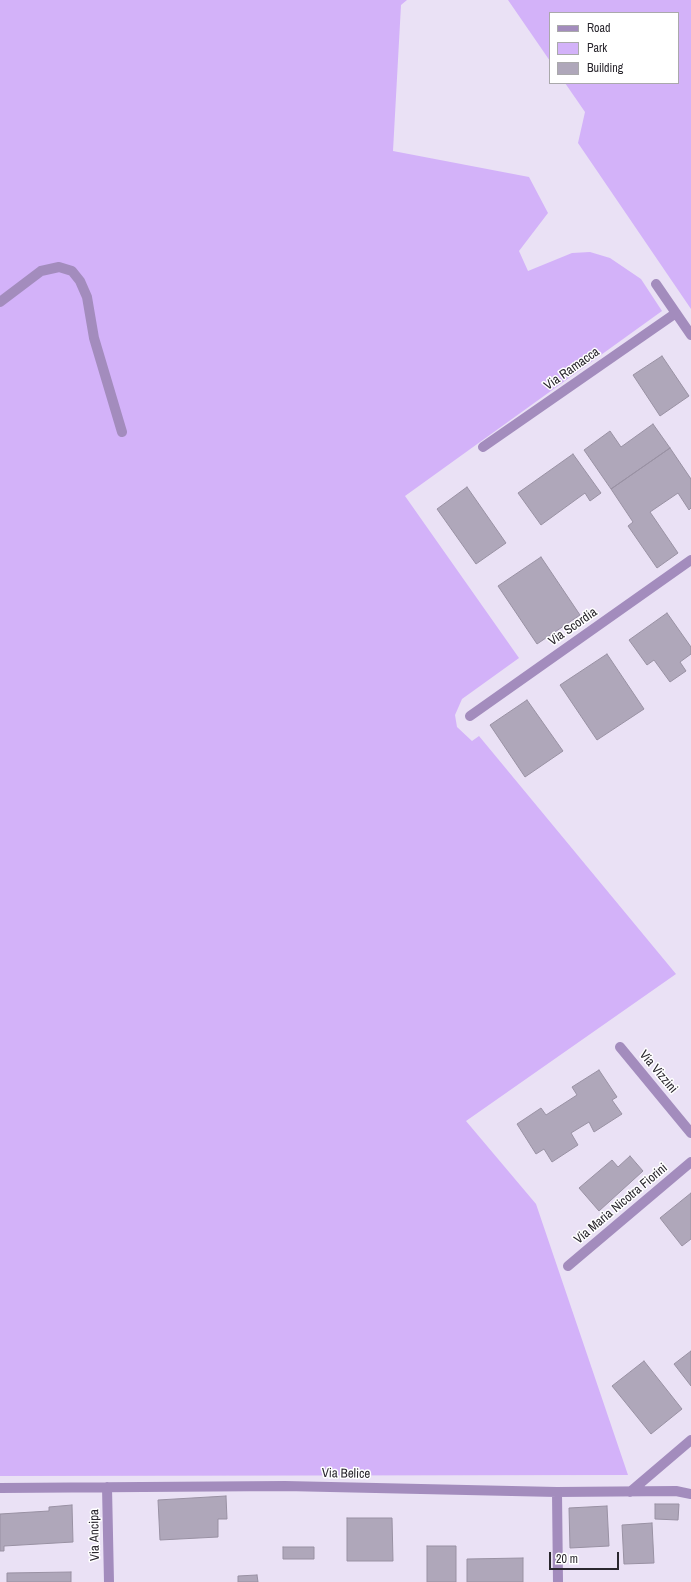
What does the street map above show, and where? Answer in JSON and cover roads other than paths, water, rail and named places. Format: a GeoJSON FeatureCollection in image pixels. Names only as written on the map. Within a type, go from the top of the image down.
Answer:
{"type":"FeatureCollection","features":[{"type":"Feature","properties":{"kind":"street"},"geometry":{"type":"LineString","coordinates":[[0,302],[41,271],[59,267],[72,271],[80,281],[87,297],[94,338],[122,432]]}},
{"type":"Feature","properties":{"kind":"street"},"geometry":{"type":"LineString","coordinates":[[656,284],[691,335]]}},
{"type":"Feature","properties":{"kind":"street","name":"Via Ramacca"},"geometry":{"type":"LineString","coordinates":[[483,447],[676,313]]}},
{"type":"Feature","properties":{"kind":"street","name":"Via Scordia"},"geometry":{"type":"LineString","coordinates":[[470,716],[691,560]]}},
{"type":"Feature","properties":{"kind":"street","name":"Via Vizzini"},"geometry":{"type":"LineString","coordinates":[[620,1047],[691,1133]]}},
{"type":"Feature","properties":{"kind":"street","name":"Via Maria Nicotra Fiorini"},"geometry":{"type":"LineString","coordinates":[[568,1266],[691,1162]]}},
{"type":"Feature","properties":{"kind":"street"},"geometry":{"type":"LineString","coordinates":[[630,1492],[691,1440]]}},
{"type":"Feature","properties":{"kind":"street","name":"Via Belice"},"geometry":{"type":"LineString","coordinates":[[0,1488],[285,1486],[557,1492],[676,1492],[691,1494]]}},
{"type":"Feature","properties":{"kind":"street","name":"Via Ancipa"},"geometry":{"type":"LineString","coordinates":[[107,1487],[109,1582]]}},
{"type":"Feature","properties":{"kind":"street"},"geometry":{"type":"LineString","coordinates":[[557,1492],[558,1582]]}}]}
